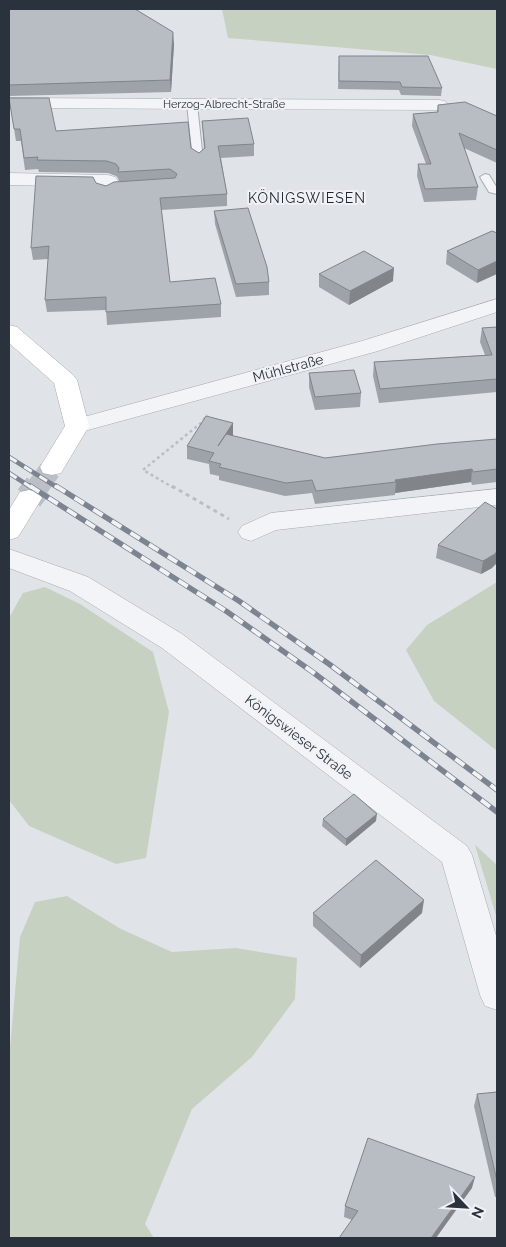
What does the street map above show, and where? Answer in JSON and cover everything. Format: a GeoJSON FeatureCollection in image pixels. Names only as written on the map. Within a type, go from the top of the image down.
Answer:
{"type":"FeatureCollection","features":[{"type":"Feature","properties":{"kind":"street","name":"Herzog-Albrecht-Straße"},"geometry":{"type":"LineString","coordinates":[[9,104],[439,105]]}},
{"type":"Feature","properties":{"kind":"street"},"geometry":{"type":"LineString","coordinates":[[9,179],[108,181],[111,190]]}},
{"type":"Feature","properties":{"kind":"street","name":"Mühlstraße"},"geometry":{"type":"LineString","coordinates":[[77,426],[370,346],[497,305]]}},
{"type":"Feature","properties":{"kind":"street"},"geometry":{"type":"LineString","coordinates":[[9,332],[65,380],[77,426],[52,468]]}},
{"type":"Feature","properties":{"kind":"street"},"geometry":{"type":"LineString","coordinates":[[251,532],[271,522],[497,497]]}},
{"type":"Feature","properties":{"kind":"street"},"geometry":{"type":"LineString","coordinates":[[9,531],[30,498]]}},
{"type":"Feature","properties":{"kind":"street","name":"Königswieser Straße"},"geometry":{"type":"LineString","coordinates":[[9,558],[79,584],[172,641],[456,855],[497,995]]}},
{"type":"Feature","properties":{"kind":"lane"},"geometry":{"type":"LineString","coordinates":[[192,104],[198,160]]}},
{"type":"Feature","properties":{"kind":"lane"},"geometry":{"type":"LineString","coordinates":[[485,177],[494,190],[497,191]]}},
{"type":"Feature","properties":{"kind":"path"},"geometry":{"type":"LineString","coordinates":[[227,385],[202,422],[143,470],[251,532]]}},
{"type":"Feature","properties":{"kind":"green space"},"geometry":{"type":"Polygon","coordinates":[[[222,9],[497,9],[497,69],[430,55],[228,38],[222,9]]]}},
{"type":"Feature","properties":{"kind":"green space"},"geometry":{"type":"Polygon","coordinates":[[[497,582],[497,751],[434,701],[406,650],[427,625],[497,582]]]}},
{"type":"Feature","properties":{"kind":"green space"},"geometry":{"type":"Polygon","coordinates":[[[45,587],[80,604],[153,652],[169,712],[146,858],[116,864],[29,826],[9,800],[9,618],[23,593],[45,587]]]}},
{"type":"Feature","properties":{"kind":"green space"},"geometry":{"type":"Polygon","coordinates":[[[475,845],[497,865],[497,919],[475,845]]]}},
{"type":"Feature","properties":{"kind":"green space"},"geometry":{"type":"Polygon","coordinates":[[[67,896],[121,929],[172,952],[236,948],[297,958],[295,999],[252,1057],[192,1109],[145,1224],[154,1238],[9,1238],[9,1059],[20,937],[35,902],[67,896]]]}},
{"type":"Feature","properties":{"kind":"building"},"geometry":{"type":"Polygon","coordinates":[[[9,9],[135,9],[173,32],[170,80],[9,85],[9,9]]]}},
{"type":"Feature","properties":{"kind":"building"},"geometry":{"type":"Polygon","coordinates":[[[339,56],[428,56],[442,88],[402,87],[400,82],[339,81],[339,56]]]}},
{"type":"Feature","properties":{"kind":"building"},"geometry":{"type":"Polygon","coordinates":[[[9,98],[49,98],[56,131],[188,122],[191,148],[199,153],[205,148],[202,121],[248,118],[254,144],[218,146],[227,194],[160,198],[170,282],[215,278],[221,304],[106,312],[106,297],[45,300],[49,246],[31,248],[36,176],[93,177],[96,183],[106,186],[114,182],[175,178],[177,174],[170,169],[118,172],[119,168],[116,164],[107,161],[37,160],[38,157],[24,158],[20,129],[14,129],[9,98]]]}},
{"type":"Feature","properties":{"kind":"building"},"geometry":{"type":"Polygon","coordinates":[[[465,102],[497,116],[497,150],[459,133],[478,187],[425,189],[418,164],[431,164],[413,114],[438,112],[438,105],[465,102]]]}},
{"type":"Feature","properties":{"kind":"building"},"geometry":{"type":"Polygon","coordinates":[[[248,208],[267,267],[269,282],[236,284],[214,211],[248,208]]]}},
{"type":"Feature","properties":{"kind":"building"},"geometry":{"type":"Polygon","coordinates":[[[492,231],[497,233],[497,261],[478,270],[447,251],[492,231]]]}},
{"type":"Feature","properties":{"kind":"building"},"geometry":{"type":"Polygon","coordinates":[[[364,251],[394,268],[350,291],[319,274],[364,251]]]}},
{"type":"Feature","properties":{"kind":"building"},"geometry":{"type":"Polygon","coordinates":[[[497,327],[497,379],[380,389],[374,362],[492,355],[482,328],[497,327]]]}},
{"type":"Feature","properties":{"kind":"building"},"geometry":{"type":"Polygon","coordinates":[[[354,370],[361,393],[315,397],[309,373],[354,370]]]}},
{"type":"Feature","properties":{"kind":"building"},"geometry":{"type":"Polygon","coordinates":[[[206,416],[233,423],[218,446],[226,434],[325,458],[437,444],[497,439],[497,469],[473,472],[472,469],[395,480],[396,482],[316,491],[312,480],[286,483],[219,467],[221,464],[209,461],[214,453],[187,446],[206,416]]]}},
{"type":"Feature","properties":{"kind":"building"},"geometry":{"type":"Polygon","coordinates":[[[485,502],[497,509],[497,551],[495,554],[483,561],[438,545],[485,502]]]}},
{"type":"Feature","properties":{"kind":"building"},"geometry":{"type":"Polygon","coordinates":[[[354,794],[377,814],[346,839],[323,819],[354,794]]]}},
{"type":"Feature","properties":{"kind":"building"},"geometry":{"type":"Polygon","coordinates":[[[376,860],[424,900],[361,955],[313,913],[376,860]]]}},
{"type":"Feature","properties":{"kind":"building"},"geometry":{"type":"Polygon","coordinates":[[[497,1092],[497,1181],[477,1094],[497,1092]]]}},
{"type":"Feature","properties":{"kind":"building"},"geometry":{"type":"Polygon","coordinates":[[[368,1138],[475,1177],[431,1238],[339,1238],[358,1211],[345,1206],[368,1138]]]}},
{"type":"Feature","properties":{"kind":"tunnel"},"geometry":{"type":"LineString","coordinates":[[37,488],[52,467]]}},
{"type":"Feature","properties":{"kind":"tunnel"},"geometry":{"type":"LineString","coordinates":[[29,498],[38,486]]}},
{"type":"Feature","properties":{"kind":"railway"},"geometry":{"type":"LineString","coordinates":[[9,457],[58,488]]}},
{"type":"Feature","properties":{"kind":"railway"},"geometry":{"type":"LineString","coordinates":[[9,473],[32,488]]}},
{"type":"Feature","properties":{"kind":"railway"},"geometry":{"type":"LineString","coordinates":[[30,486],[226,611],[314,673],[497,812]]}},
{"type":"Feature","properties":{"kind":"railway"},"geometry":{"type":"LineString","coordinates":[[56,486],[239,601],[329,664],[497,790]]}},
{"type":"Feature","properties":{"kind":"district","name":"KÖNIGSWIESEN"},"geometry":{"type":"Point","coordinates":[307,198]}}]}
